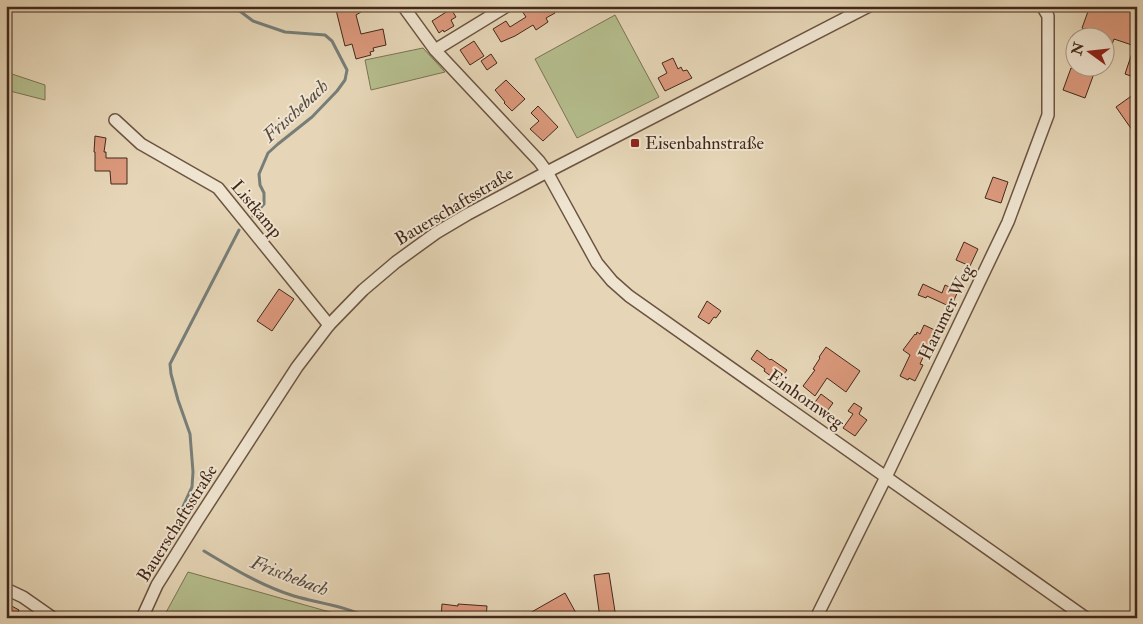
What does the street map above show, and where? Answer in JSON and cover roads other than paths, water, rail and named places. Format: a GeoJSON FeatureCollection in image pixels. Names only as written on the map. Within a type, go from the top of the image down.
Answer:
{"type":"FeatureCollection","features":[{"type":"Feature","properties":{"kind":"street"},"geometry":{"type":"LineString","coordinates":[[403,6],[435,50],[539,161],[547,172]]}},
{"type":"Feature","properties":{"kind":"street"},"geometry":{"type":"LineString","coordinates":[[435,50],[507,6]]}},
{"type":"Feature","properties":{"kind":"street","name":"Harumer Weg"},"geometry":{"type":"LineString","coordinates":[[816,618],[1008,222],[1048,115],[1048,16],[1042,6]]}},
{"type":"Feature","properties":{"kind":"street","name":"Bauerschaftsstraße"},"geometry":{"type":"LineString","coordinates":[[142,618],[157,586],[197,521],[297,368],[329,325],[363,290],[396,262],[436,233],[468,214],[867,7]]}},
{"type":"Feature","properties":{"kind":"street","name":"Listkamp"},"geometry":{"type":"LineString","coordinates":[[115,120],[141,144],[218,188],[329,325]]}},
{"type":"Feature","properties":{"kind":"street","name":"Einhornweg"},"geometry":{"type":"LineString","coordinates":[[547,172],[597,263],[612,281],[629,296],[1086,618]]}},
{"type":"Feature","properties":{"kind":"street"},"geometry":{"type":"LineString","coordinates":[[6,589],[23,597],[53,618]]}},
{"type":"Feature","properties":{"kind":"waterway","name":"Frischebach"},"geometry":{"type":"LineString","coordinates":[[233,6],[253,21],[285,32],[325,35],[332,41],[347,70],[345,80],[337,91],[312,117],[268,153],[259,174],[260,185],[264,193],[264,204],[253,216]]}},
{"type":"Feature","properties":{"kind":"waterway","name":"Frischebach"},"geometry":{"type":"LineString","coordinates":[[179,527],[180,513],[192,487],[193,472],[190,434],[178,400],[170,364],[239,230]]}},
{"type":"Feature","properties":{"kind":"waterway","name":"Frischebach"},"geometry":{"type":"LineString","coordinates":[[204,551],[270,587],[294,596],[351,610],[368,618]]}},
{"type":"Feature","properties":{"kind":"place","name":"Eisenbahnstraße"},"geometry":{"type":"Point","coordinates":[635,143]}}]}
